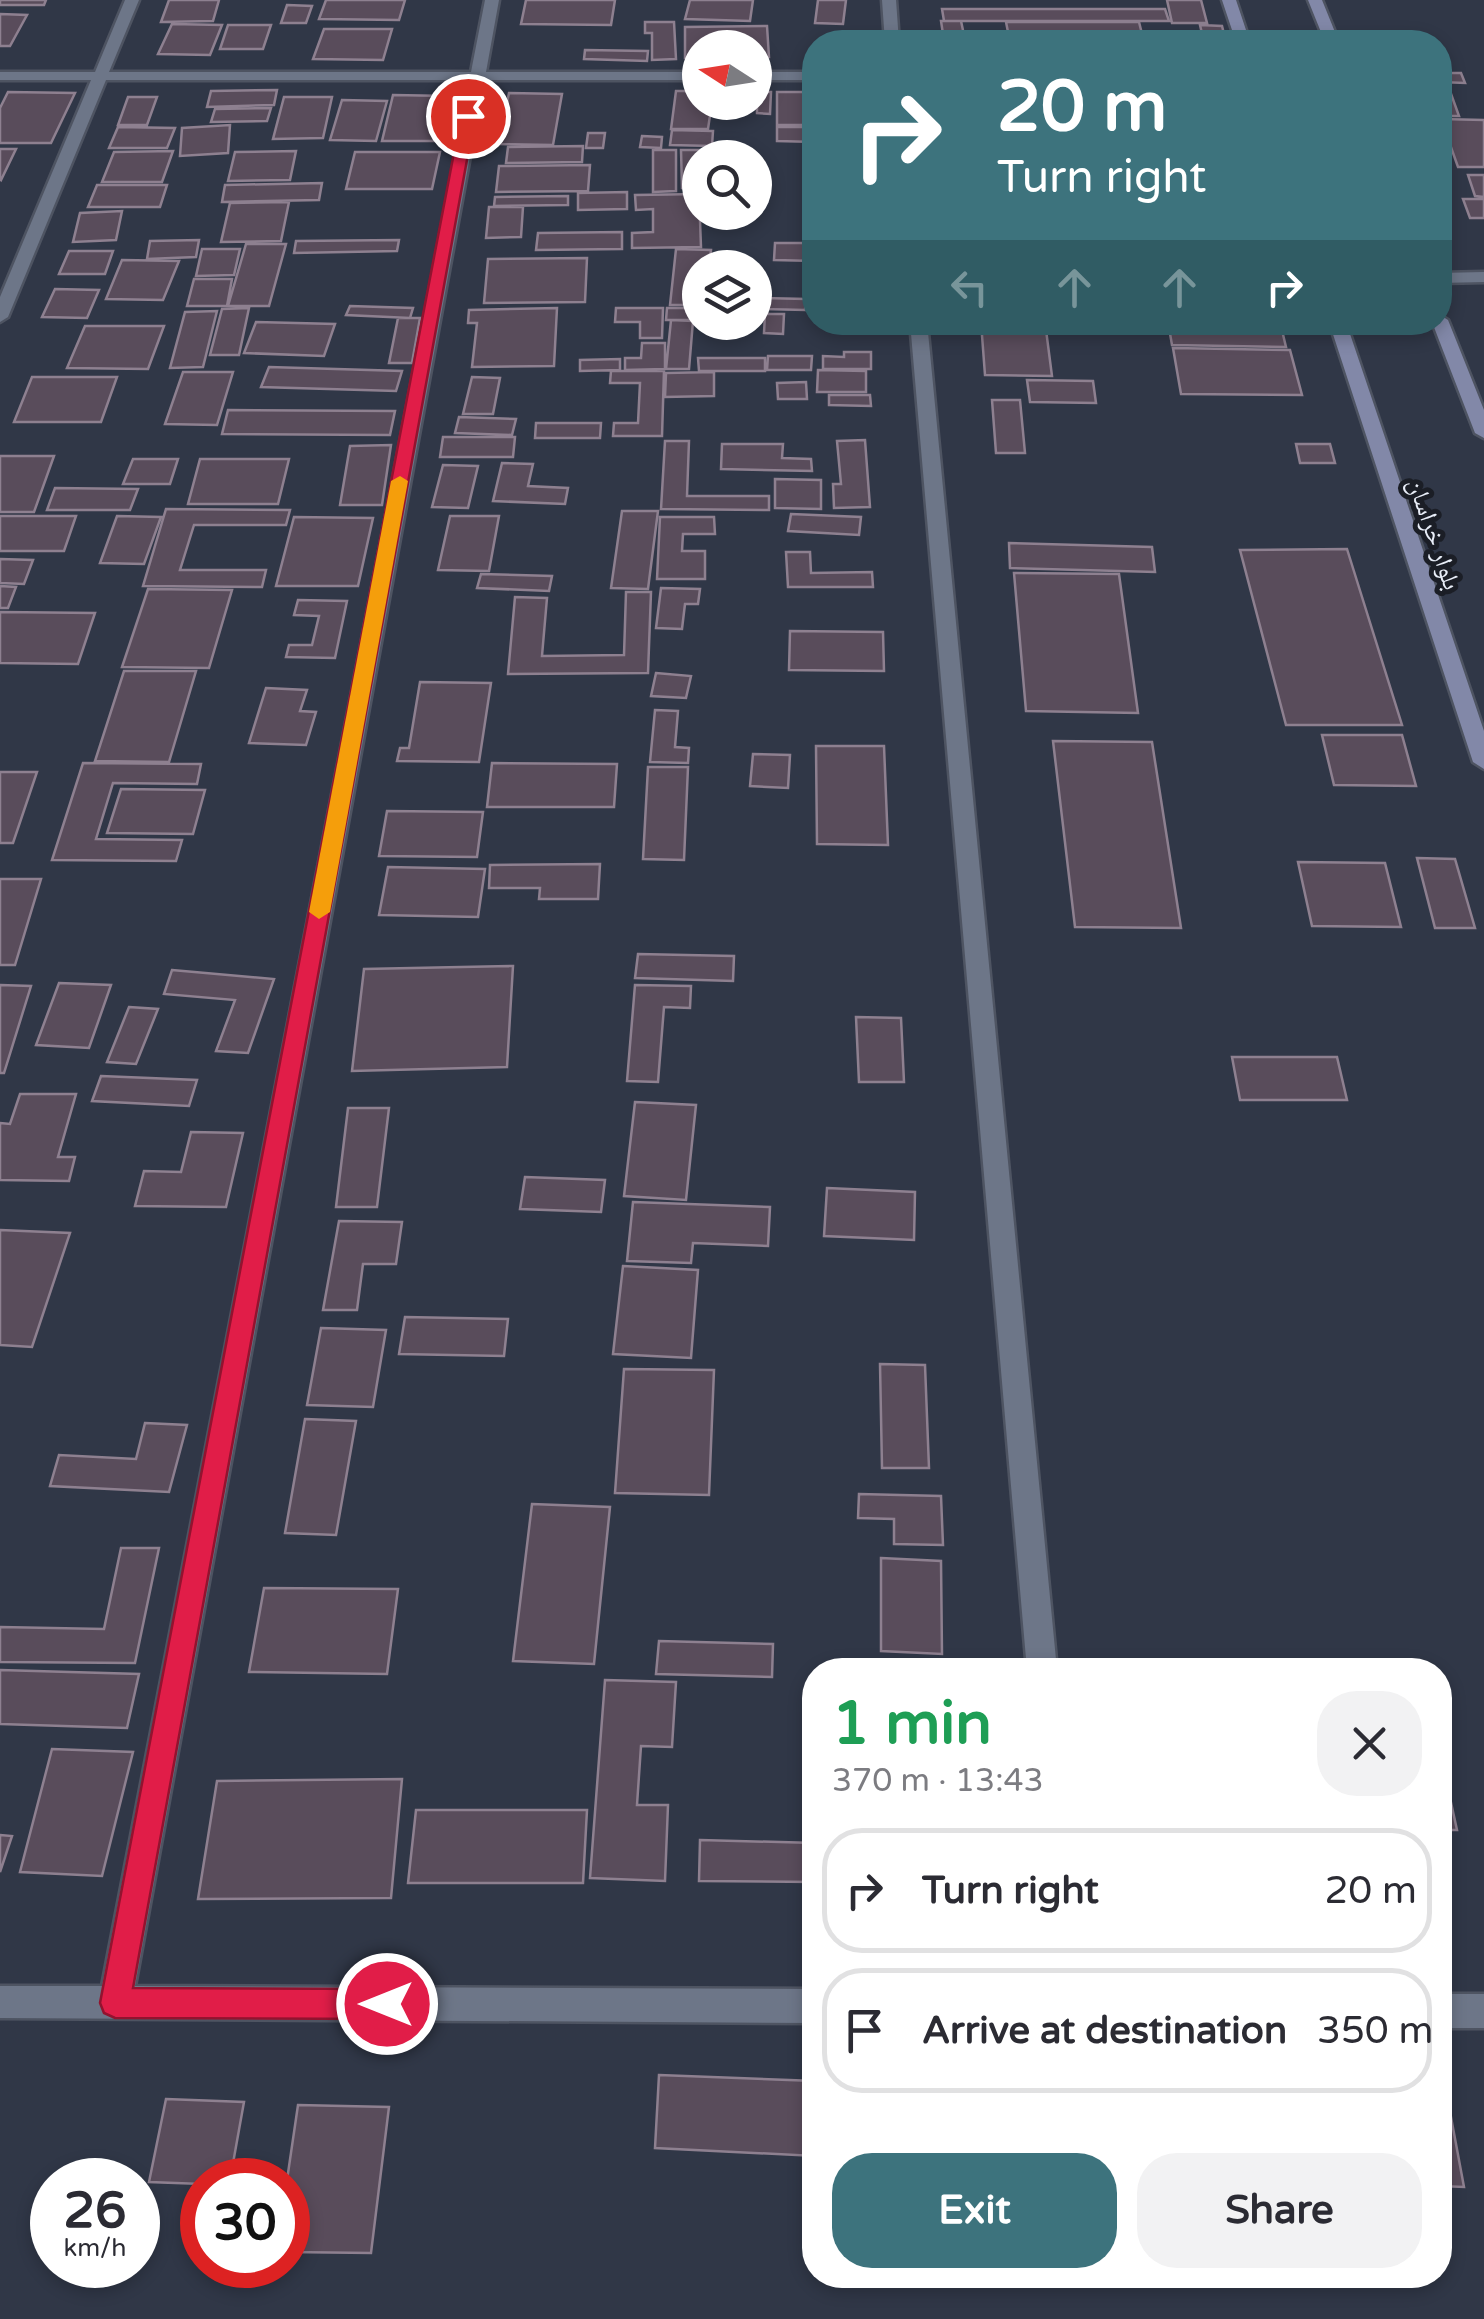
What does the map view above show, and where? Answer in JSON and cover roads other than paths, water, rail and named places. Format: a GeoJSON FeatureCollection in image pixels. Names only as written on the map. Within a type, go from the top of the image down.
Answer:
{"type":"FeatureCollection","features":[{"type":"Feature","properties":{"kind":"main road"},"geometry":{"type":"LineString","coordinates":[[1229,0],[1239,30]]}},
{"type":"Feature","properties":{"kind":"main road"},"geometry":{"type":"LineString","coordinates":[[1315,0],[1327,30]]}},
{"type":"Feature","properties":{"kind":"main road","name":"بلوار خراسان"},"geometry":{"type":"LineString","coordinates":[[1341,335],[1484,762]]}},
{"type":"Feature","properties":{"kind":"main road"},"geometry":{"type":"LineString","coordinates":[[1446,335],[1484,433]]}},
{"type":"Feature","properties":{"kind":"street"},"geometry":{"type":"LineString","coordinates":[[0,317],[132,0]]}},
{"type":"Feature","properties":{"kind":"street"},"geometry":{"type":"LineString","coordinates":[[115,2003],[492,0]]}},
{"type":"Feature","properties":{"kind":"street"},"geometry":{"type":"LineString","coordinates":[[889,0],[891,30]]}},
{"type":"Feature","properties":{"kind":"street"},"geometry":{"type":"LineString","coordinates":[[0,76],[682,76]]}},
{"type":"Feature","properties":{"kind":"street"},"geometry":{"type":"LineString","coordinates":[[772,76],[802,76]]}},
{"type":"Feature","properties":{"kind":"street"},"geometry":{"type":"LineString","coordinates":[[1452,278],[1484,277]]}},
{"type":"Feature","properties":{"kind":"street"},"geometry":{"type":"LineString","coordinates":[[919,335],[1041,1658]]}},
{"type":"Feature","properties":{"kind":"street"},"geometry":{"type":"LineString","coordinates":[[0,2002],[802,2006]]}},
{"type":"Feature","properties":{"kind":"street"},"geometry":{"type":"LineString","coordinates":[[1452,2011],[1484,2012]]}}]}
